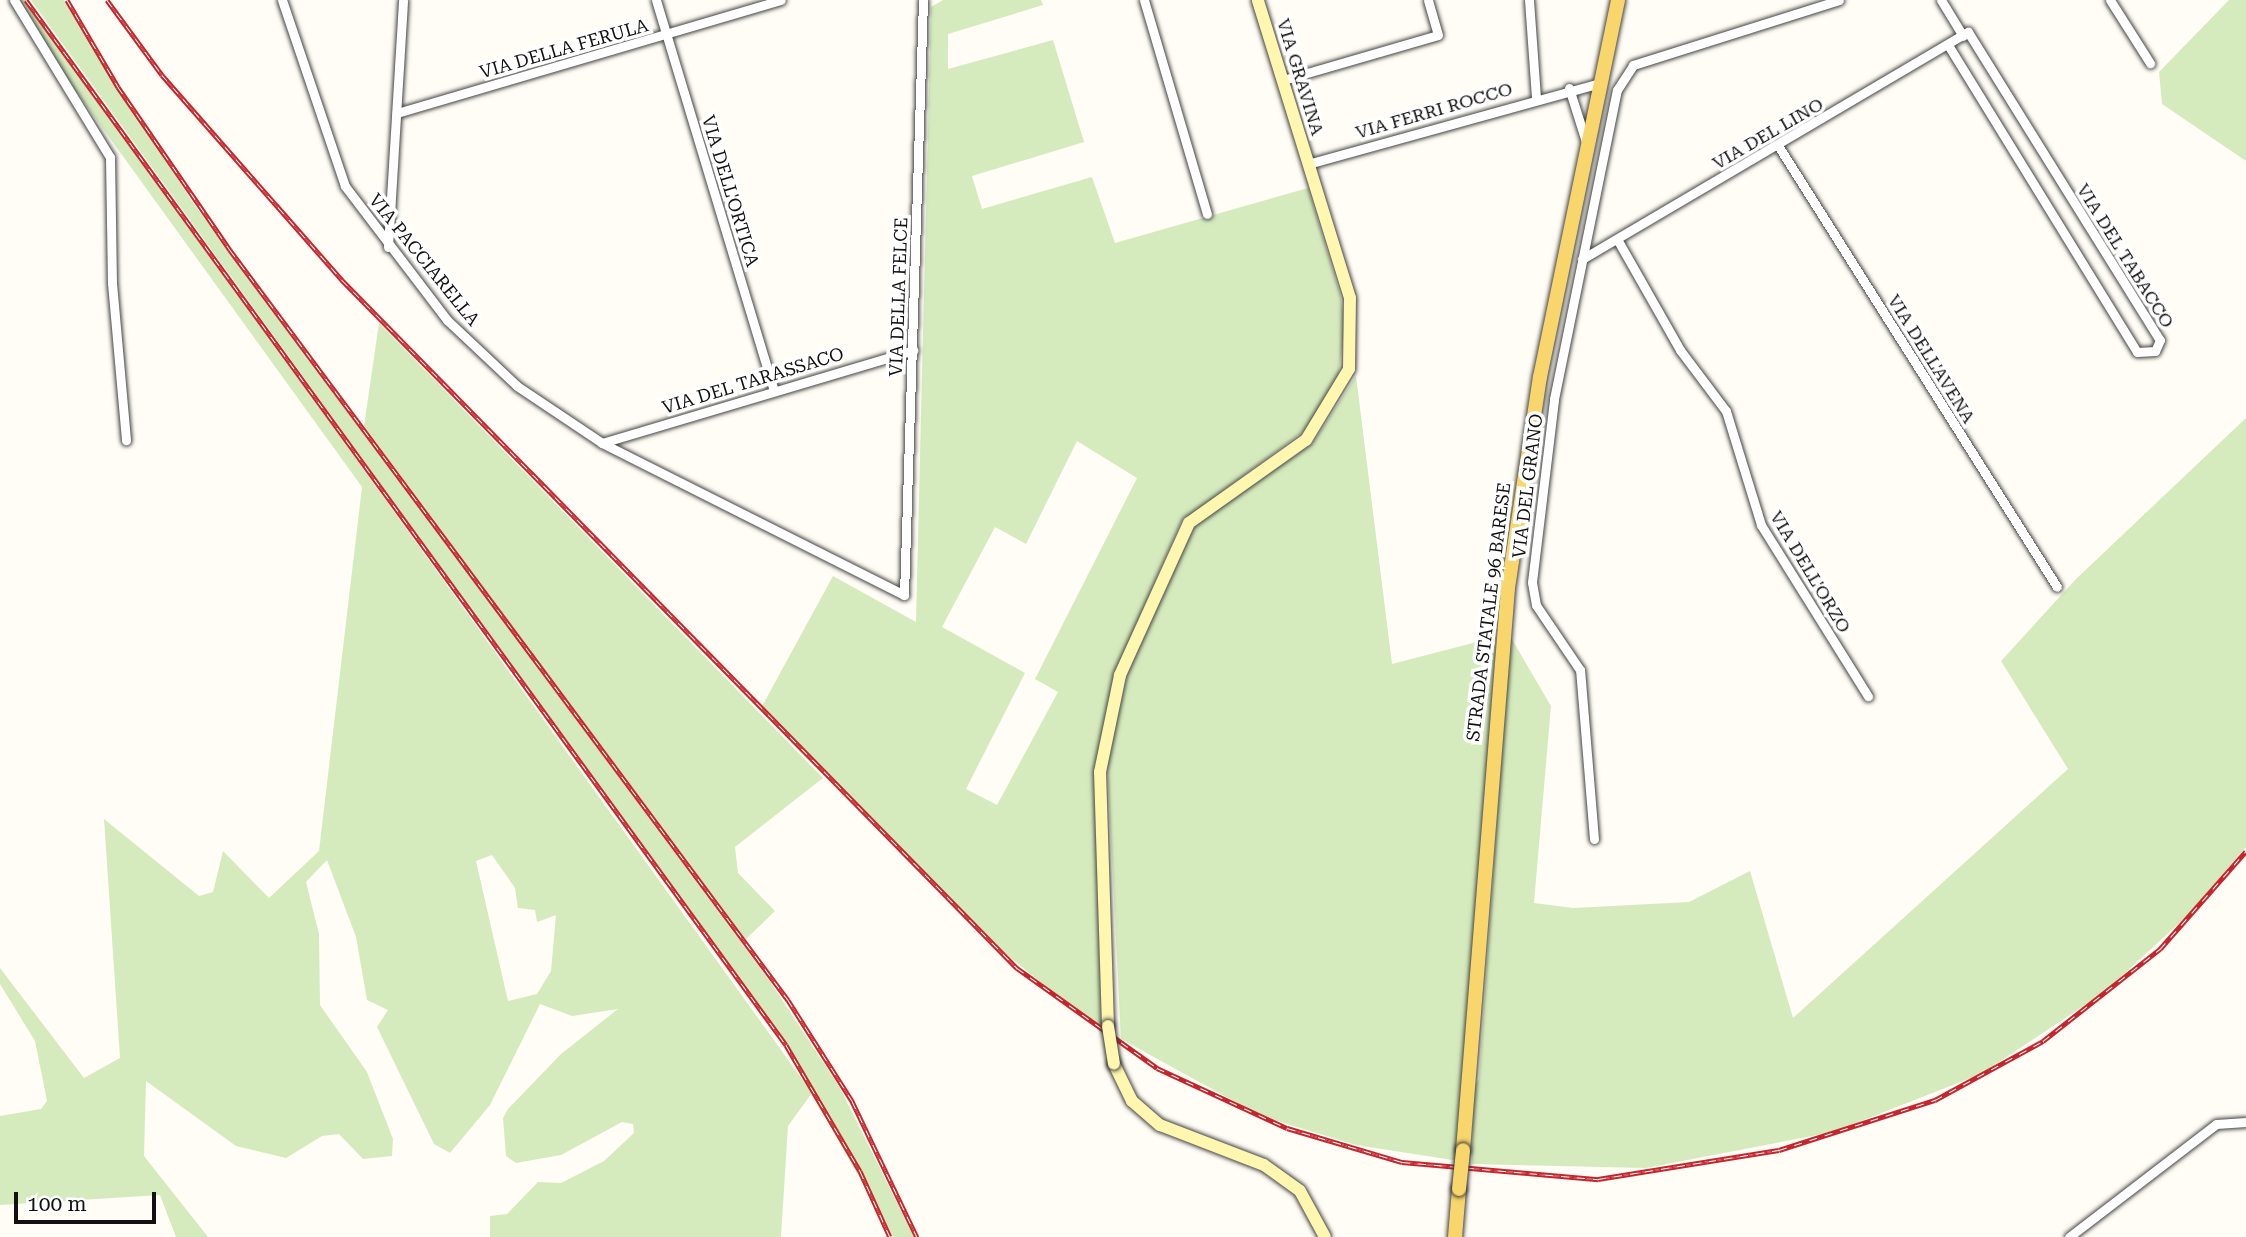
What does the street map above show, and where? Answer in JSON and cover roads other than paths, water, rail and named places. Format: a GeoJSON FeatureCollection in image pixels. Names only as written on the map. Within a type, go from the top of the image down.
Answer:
{"type":"FeatureCollection","features":[{"type":"Feature","properties":{"kind":"main road","name":"VIA GRAVINA"},"geometry":{"type":"LineString","coordinates":[[1258,0],[1350,298],[1349,369],[1306,440],[1189,523],[1120,676],[1100,772],[1108,1026],[1114,1064],[1132,1101],[1160,1125],[1264,1166],[1300,1191],[1325,1237]]}},
{"type":"Feature","properties":{"kind":"main road","name":"STRADA STATALE 96 BARESE"},"geometry":{"type":"LineString","coordinates":[[1455,1237],[1508,588],[1540,377],[1586,143],[1618,0]]}},
{"type":"Feature","properties":{"kind":"street"},"geometry":{"type":"LineString","coordinates":[[15,0],[110,156],[126,440]]}},
{"type":"Feature","properties":{"kind":"street","name":"VIA PACCIARELLA"},"geometry":{"type":"LineString","coordinates":[[282,0],[330,155],[388,247],[447,320],[517,386],[602,443],[904,595]]}},
{"type":"Feature","properties":{"kind":"street"},"geometry":{"type":"LineString","coordinates":[[388,247],[403,0]]}},
{"type":"Feature","properties":{"kind":"street","name":"VIA DELL'ORTICA"},"geometry":{"type":"LineString","coordinates":[[656,0],[774,390]]}},
{"type":"Feature","properties":{"kind":"street","name":"VIA DELLA FERULA"},"geometry":{"type":"LineString","coordinates":[[397,113],[780,0]]}},
{"type":"Feature","properties":{"kind":"street","name":"VIA DELLA FELCE"},"geometry":{"type":"LineString","coordinates":[[904,595],[923,0]]}},
{"type":"Feature","properties":{"kind":"street"},"geometry":{"type":"LineString","coordinates":[[1144,0],[1207,214]]}},
{"type":"Feature","properties":{"kind":"street"},"geometry":{"type":"LineString","coordinates":[[1283,80],[1438,35],[1428,0]]}},
{"type":"Feature","properties":{"kind":"street"},"geometry":{"type":"LineString","coordinates":[[1529,0],[1536,97]]}},
{"type":"Feature","properties":{"kind":"street","name":"VIA DEL GRANO"},"geometry":{"type":"LineString","coordinates":[[1594,839],[1580,670],[1536,604],[1532,582],[1554,399],[1609,126],[1629,67],[1839,0]]}},
{"type":"Feature","properties":{"kind":"street","name":"VIA DEL TABACCO"},"geometry":{"type":"LineString","coordinates":[[1941,0],[1966,34],[2160,340],[2155,351],[2137,352],[1948,45]]}},
{"type":"Feature","properties":{"kind":"street"},"geometry":{"type":"LineString","coordinates":[[2110,0],[2150,63]]}},
{"type":"Feature","properties":{"kind":"street","name":"VIA DEL LINO"},"geometry":{"type":"LineString","coordinates":[[1581,259],[1779,147],[1966,34]]}},
{"type":"Feature","properties":{"kind":"street","name":"VIA FERRI ROCCO"},"geometry":{"type":"LineString","coordinates":[[1308,164],[1536,97],[1600,83]]}},
{"type":"Feature","properties":{"kind":"street"},"geometry":{"type":"LineString","coordinates":[[1569,88],[1575,96],[1586,143]]}},
{"type":"Feature","properties":{"kind":"street"},"geometry":{"type":"LineString","coordinates":[[1575,96],[1596,99]]}},
{"type":"Feature","properties":{"kind":"street"},"geometry":{"type":"LineString","coordinates":[[1591,119],[1609,126]]}},
{"type":"Feature","properties":{"kind":"street","name":"VIA DELL'AVENA"},"geometry":{"type":"LineString","coordinates":[[1779,147],[2057,587]]}},
{"type":"Feature","properties":{"kind":"street","name":"VIA DELL'ORZO"},"geometry":{"type":"LineString","coordinates":[[1617,239],[1675,343],[1726,411],[1761,525],[1868,696]]}},
{"type":"Feature","properties":{"kind":"street","name":"VIA DEL TARASSACO"},"geometry":{"type":"LineString","coordinates":[[602,443],[913,350]]}},
{"type":"Feature","properties":{"kind":"street"},"geometry":{"type":"LineString","coordinates":[[2068,1237],[2216,1124],[2246,1122]]}},
{"type":"Feature","properties":{"kind":"railway"},"geometry":{"type":"LineString","coordinates":[[26,0],[786,1045],[860,1171],[890,1237]]}},
{"type":"Feature","properties":{"kind":"railway"},"geometry":{"type":"LineString","coordinates":[[67,0],[118,87],[230,250],[788,1000],[852,1101],[917,1237]]}},
{"type":"Feature","properties":{"kind":"railway"},"geometry":{"type":"LineString","coordinates":[[107,0],[162,75],[342,280],[1017,968],[1157,1068],[1287,1128],[1402,1162],[1598,1179],[1779,1150],[1935,1100],[2043,1041],[2160,949],[2246,851]]}}]}
